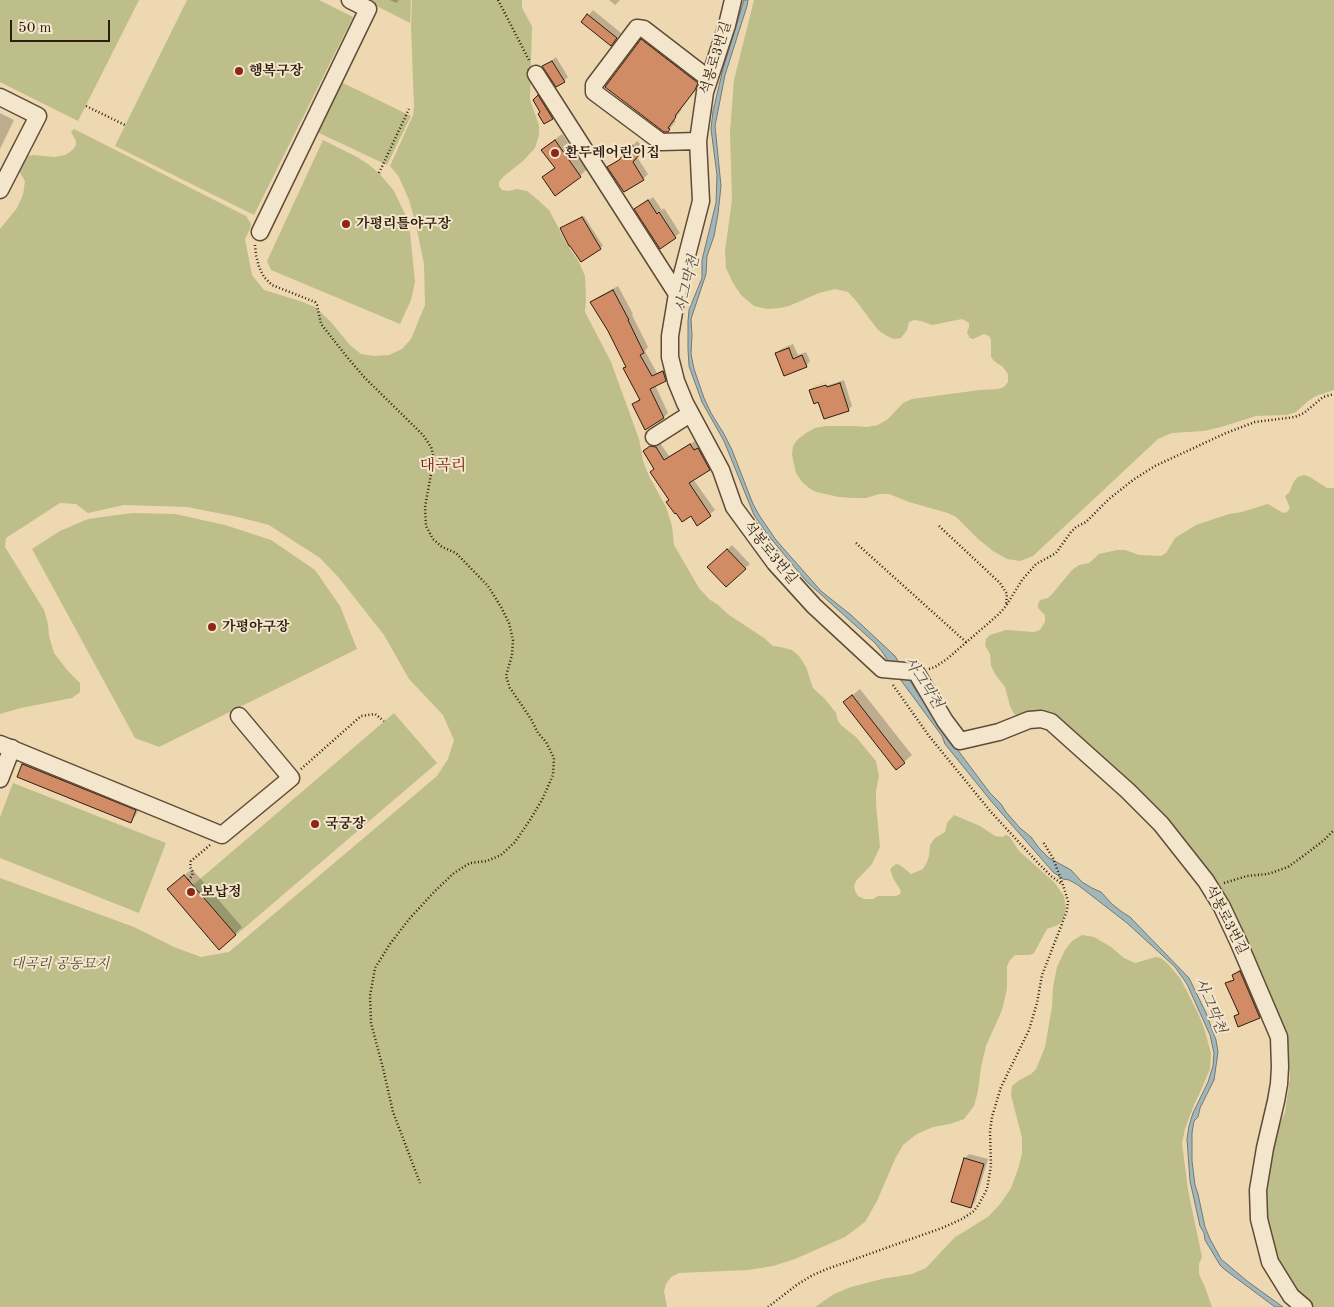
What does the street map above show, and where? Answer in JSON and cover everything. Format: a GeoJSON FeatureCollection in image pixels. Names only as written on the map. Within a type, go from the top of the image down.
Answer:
{"type":"FeatureCollection","features":[{"type":"Feature","properties":{"kind":"street"},"geometry":{"type":"LineString","coordinates":[[260,232],[368,9],[350,0]]}},
{"type":"Feature","properties":{"kind":"street","name":"석봉로3번길"},"geometry":{"type":"LineString","coordinates":[[733,0],[705,92],[698,141],[701,200],[677,294],[670,336],[670,357],[684,403],[721,470],[734,507],[775,563],[814,606],[882,668]]}},
{"type":"Feature","properties":{"kind":"street"},"geometry":{"type":"LineString","coordinates":[[698,141],[661,142],[594,92],[594,85],[637,28],[644,29],[708,79]]}},
{"type":"Feature","properties":{"kind":"street"},"geometry":{"type":"LineString","coordinates":[[536,74],[677,294]]}},
{"type":"Feature","properties":{"kind":"street"},"geometry":{"type":"LineString","coordinates":[[0,96],[38,116],[0,190]]}},
{"type":"Feature","properties":{"kind":"street"},"geometry":{"type":"LineString","coordinates":[[654,437],[690,414]]}},
{"type":"Feature","properties":{"kind":"street"},"geometry":{"type":"LineString","coordinates":[[882,668],[916,672]]}},
{"type":"Feature","properties":{"kind":"street","name":"석봉로3번길"},"geometry":{"type":"LineString","coordinates":[[916,672],[945,721],[960,741],[999,732],[1029,720],[1051,722],[1162,824],[1206,881],[1222,907],[1279,1037],[1279,1084],[1258,1190],[1259,1219],[1270,1262],[1291,1296],[1304,1307]]}},
{"type":"Feature","properties":{"kind":"street"},"geometry":{"type":"LineString","coordinates":[[0,779],[6,746],[222,835],[291,778],[239,716]]}},
{"type":"Feature","properties":{"kind":"path"},"geometry":{"type":"LineString","coordinates":[[498,0],[536,74]]}},
{"type":"Feature","properties":{"kind":"path"},"geometry":{"type":"LineString","coordinates":[[86,106],[125,125]]}},
{"type":"Feature","properties":{"kind":"path"},"geometry":{"type":"LineString","coordinates":[[379,173],[409,109]]}},
{"type":"Feature","properties":{"kind":"path"},"geometry":{"type":"LineString","coordinates":[[260,232],[255,246],[256,256],[264,277],[272,285],[315,302],[321,324],[347,357],[365,378],[423,435],[431,447],[434,454],[434,463],[425,507],[426,526],[433,538],[442,547],[456,553],[488,586],[501,607],[509,623],[513,640],[512,655],[506,676],[510,688],[538,733],[546,742],[554,758],[553,775],[542,800],[515,842],[501,855],[487,861],[470,863],[454,873],[410,918],[375,968],[370,996],[371,1023],[393,1112],[420,1183]]}},
{"type":"Feature","properties":{"kind":"path"},"geometry":{"type":"LineString","coordinates":[[916,672],[935,667],[947,659],[999,614],[1022,580],[1036,564],[1056,553],[1070,532],[1086,522],[1109,499],[1133,480],[1155,466],[1226,433],[1255,422],[1295,417],[1304,413],[1323,397],[1334,394]]}},
{"type":"Feature","properties":{"kind":"path"},"geometry":{"type":"LineString","coordinates":[[939,526],[1000,583],[1007,594],[1006,606]]}},
{"type":"Feature","properties":{"kind":"path"},"geometry":{"type":"LineString","coordinates":[[856,543],[966,642]]}},
{"type":"Feature","properties":{"kind":"path"},"geometry":{"type":"LineString","coordinates":[[882,668],[929,736],[966,783],[1018,842],[1051,876],[1063,885]]}},
{"type":"Feature","properties":{"kind":"path"},"geometry":{"type":"LineString","coordinates":[[291,778],[361,716],[374,714],[384,722]]}},
{"type":"Feature","properties":{"kind":"path"},"geometry":{"type":"LineString","coordinates":[[1211,889],[1228,881],[1247,876],[1268,874],[1288,867],[1324,840],[1334,830]]}},
{"type":"Feature","properties":{"kind":"path"},"geometry":{"type":"LineString","coordinates":[[188,880],[193,872],[190,867],[191,861],[222,835]]}},
{"type":"Feature","properties":{"kind":"path"},"geometry":{"type":"LineString","coordinates":[[768,1307],[798,1284],[827,1268],[942,1228],[962,1219],[974,1211],[979,1204],[987,1189],[991,1166],[990,1131],[1001,1087],[1031,1023],[1042,975],[1067,911],[1068,901],[1063,885],[1053,858],[1043,842]]}},
{"type":"Feature","properties":{"kind":"green space"},"geometry":{"type":"Polygon","coordinates":[[[0,0],[139,0],[78,121],[0,82],[0,0]]]}},
{"type":"Feature","properties":{"kind":"green space","name":"행복구장"},"geometry":{"type":"Polygon","coordinates":[[[187,0],[319,0],[353,17],[254,215],[115,146],[187,0]]]}},
{"type":"Feature","properties":{"kind":"green space"},"geometry":{"type":"Polygon","coordinates":[[[365,0],[411,0],[410,23],[365,0]]]}},
{"type":"Feature","properties":{"kind":"green space","name":"대곡리 공동묘지"},"geometry":{"type":"Polygon","coordinates":[[[412,0],[522,0],[522,8],[532,26],[530,100],[539,125],[539,135],[535,148],[523,161],[504,176],[499,182],[499,186],[502,190],[517,189],[527,191],[549,210],[579,262],[585,276],[585,312],[611,362],[639,439],[643,461],[666,507],[672,526],[674,545],[699,588],[729,615],[773,646],[792,650],[799,656],[806,667],[813,688],[836,713],[841,725],[856,737],[876,761],[879,776],[876,804],[880,847],[872,864],[856,881],[854,886],[858,896],[864,899],[873,899],[878,896],[896,896],[900,894],[901,891],[890,869],[896,864],[911,874],[923,869],[929,856],[930,845],[935,838],[945,832],[947,823],[954,815],[980,826],[995,836],[1002,837],[1006,835],[1010,837],[1019,851],[1054,882],[1064,896],[1066,908],[1063,920],[1058,925],[1047,929],[1034,953],[1030,955],[1015,955],[1007,966],[1007,989],[1002,1010],[986,1046],[974,1106],[964,1119],[933,1127],[917,1134],[903,1145],[865,1222],[845,1237],[795,1259],[773,1266],[748,1270],[679,1273],[671,1277],[666,1284],[664,1291],[667,1307],[0,1307],[0,878],[134,927],[174,947],[201,957],[229,952],[437,776],[448,759],[454,740],[443,715],[409,679],[384,635],[339,578],[320,558],[269,525],[187,507],[124,505],[88,513],[76,504],[60,503],[6,538],[5,547],[44,610],[54,653],[80,683],[80,692],[72,698],[0,714],[0,229],[17,208],[23,195],[25,181],[19,168],[23,158],[27,156],[54,157],[70,152],[76,144],[71,132],[74,129],[246,216],[251,224],[245,239],[252,275],[264,290],[315,307],[330,321],[350,345],[361,354],[374,356],[389,355],[402,349],[411,339],[425,305],[424,264],[416,225],[409,200],[399,177],[390,166],[413,115],[412,0]]]}},
{"type":"Feature","properties":{"kind":"green space"},"geometry":{"type":"Polygon","coordinates":[[[754,0],[1334,0],[1334,390],[1316,396],[1296,412],[1287,415],[1256,416],[1204,431],[1172,433],[1158,439],[1033,556],[1020,561],[1007,559],[993,551],[956,517],[948,513],[889,494],[879,494],[866,498],[839,497],[816,492],[809,488],[796,473],[792,455],[793,446],[806,433],[815,428],[826,426],[867,427],[878,425],[888,419],[903,403],[912,399],[998,389],[1004,387],[1008,382],[1008,374],[991,357],[991,340],[989,336],[984,334],[973,339],[970,338],[967,333],[969,323],[962,319],[932,325],[914,320],[909,322],[907,330],[901,338],[894,339],[878,330],[848,292],[835,289],[819,293],[789,306],[767,309],[754,306],[741,295],[726,268],[725,251],[732,200],[730,132],[734,80],[754,0]]]}},
{"type":"Feature","properties":{"kind":"green space"},"geometry":{"type":"Polygon","coordinates":[[[341,82],[411,116],[387,165],[317,132],[341,82]]]}},
{"type":"Feature","properties":{"kind":"green space","name":"가평리틀야구장"},"geometry":{"type":"Polygon","coordinates":[[[323,140],[357,157],[379,173],[394,191],[405,214],[410,233],[415,282],[411,300],[400,324],[271,270],[267,261],[323,140]]]}},
{"type":"Feature","properties":{"kind":"green space"},"geometry":{"type":"Polygon","coordinates":[[[1304,475],[1327,488],[1334,488],[1334,1307],[1313,1307],[1306,1304],[1273,1261],[1263,1198],[1270,1149],[1285,1112],[1290,1078],[1288,1048],[1271,996],[1228,902],[1080,742],[1014,714],[1005,687],[991,666],[990,654],[985,645],[986,639],[990,635],[1006,630],[1034,632],[1040,630],[1045,622],[1045,615],[1038,608],[1040,600],[1048,598],[1072,570],[1079,565],[1089,563],[1099,554],[1125,550],[1139,555],[1161,556],[1166,553],[1175,538],[1196,525],[1268,504],[1283,513],[1287,512],[1290,508],[1285,496],[1289,493],[1294,481],[1304,475]]]}},
{"type":"Feature","properties":{"kind":"green space","name":"가평야구장"},"geometry":{"type":"Polygon","coordinates":[[[132,513],[175,514],[225,525],[271,540],[315,570],[340,606],[357,649],[159,747],[135,738],[32,549],[60,531],[88,519],[132,513]]]}},
{"type":"Feature","properties":{"kind":"green space","name":"국궁장"},"geometry":{"type":"Polygon","coordinates":[[[394,713],[437,763],[236,935],[193,885],[394,713]]]}},
{"type":"Feature","properties":{"kind":"green space"},"geometry":{"type":"Polygon","coordinates":[[[13,783],[166,843],[139,913],[0,858],[0,817],[13,783]]]}},
{"type":"Feature","properties":{"kind":"green space"},"geometry":{"type":"Polygon","coordinates":[[[1082,935],[1094,937],[1111,947],[1124,958],[1135,963],[1156,957],[1161,958],[1180,978],[1204,1028],[1211,1053],[1210,1069],[1194,1105],[1182,1143],[1188,1190],[1202,1257],[1199,1264],[1199,1274],[1212,1307],[815,1307],[834,1294],[851,1287],[912,1274],[926,1268],[955,1237],[989,1216],[1001,1203],[1011,1188],[1022,1154],[1022,1138],[1011,1095],[1012,1086],[1036,1069],[1045,1047],[1057,967],[1065,950],[1072,941],[1082,935]]]}},
{"type":"Feature","properties":{"kind":"water"},"geometry":{"type":"Polygon","coordinates":[[[744,0],[748,0],[747,6],[725,75],[715,126],[721,186],[718,214],[714,236],[707,256],[706,274],[691,319],[691,354],[704,398],[732,450],[753,504],[776,540],[821,591],[851,615],[895,656],[917,692],[954,745],[990,793],[1020,828],[1031,837],[1049,858],[1071,870],[1082,882],[1101,892],[1112,904],[1130,917],[1189,978],[1206,1013],[1216,1040],[1218,1052],[1214,1080],[1200,1108],[1198,1117],[1194,1121],[1192,1133],[1192,1161],[1195,1185],[1205,1227],[1221,1259],[1283,1307],[1275,1307],[1224,1269],[1205,1240],[1200,1226],[1190,1181],[1187,1139],[1193,1113],[1208,1082],[1213,1066],[1214,1053],[1210,1035],[1187,984],[1175,967],[1127,923],[1078,885],[1063,879],[1053,872],[991,801],[945,744],[942,736],[875,643],[806,581],[754,515],[724,441],[702,402],[689,366],[689,310],[702,278],[702,260],[716,203],[717,175],[711,129],[713,111],[723,69],[744,0]]]}},
{"type":"Feature","properties":{"kind":"building"},"geometry":{"type":"Polygon","coordinates":[[[587,14],[617,38],[611,46],[581,22],[587,14]]]}},
{"type":"Feature","properties":{"kind":"building"},"geometry":{"type":"Polygon","coordinates":[[[641,39],[698,83],[695,90],[675,116],[668,128],[670,129],[668,132],[664,132],[605,87],[641,39]]]}},
{"type":"Feature","properties":{"kind":"building"},"geometry":{"type":"Polygon","coordinates":[[[552,61],[565,82],[556,87],[542,66],[552,61]]]}},
{"type":"Feature","properties":{"kind":"building"},"geometry":{"type":"Polygon","coordinates":[[[538,95],[553,119],[544,124],[533,100],[538,95]]]}},
{"type":"Feature","properties":{"kind":"building"},"geometry":{"type":"Polygon","coordinates":[[[555,140],[581,177],[555,196],[542,177],[555,168],[541,150],[555,140]]]}},
{"type":"Feature","properties":{"kind":"building"},"geometry":{"type":"Polygon","coordinates":[[[632,145],[641,153],[633,162],[644,180],[624,192],[607,167],[619,160],[632,145]]]}},
{"type":"Feature","properties":{"kind":"building"},"geometry":{"type":"Polygon","coordinates":[[[648,200],[657,214],[659,212],[676,238],[660,249],[634,209],[648,200]]]}},
{"type":"Feature","properties":{"kind":"building"},"geometry":{"type":"Polygon","coordinates":[[[582,217],[601,249],[581,262],[569,246],[560,228],[582,217]]]}},
{"type":"Feature","properties":{"kind":"building"},"geometry":{"type":"Polygon","coordinates":[[[613,290],[644,353],[640,355],[652,376],[663,371],[666,381],[650,389],[664,418],[645,430],[632,404],[640,400],[623,368],[626,367],[608,331],[590,302],[613,290]]]}},
{"type":"Feature","properties":{"kind":"building"},"geometry":{"type":"Polygon","coordinates":[[[789,348],[793,359],[802,355],[807,367],[784,376],[775,353],[789,348]]]}},
{"type":"Feature","properties":{"kind":"building"},"geometry":{"type":"Polygon","coordinates":[[[840,383],[849,411],[824,419],[818,402],[814,404],[809,390],[840,383]]]}},
{"type":"Feature","properties":{"kind":"building"},"geometry":{"type":"Polygon","coordinates":[[[690,444],[694,450],[698,448],[710,470],[689,483],[711,516],[697,526],[691,516],[682,522],[666,502],[669,500],[650,472],[654,469],[643,451],[650,446],[656,447],[664,460],[690,444]]]}},
{"type":"Feature","properties":{"kind":"building"},"geometry":{"type":"Polygon","coordinates":[[[727,549],[746,569],[726,587],[707,567],[727,549]]]}},
{"type":"Feature","properties":{"kind":"building"},"geometry":{"type":"Polygon","coordinates":[[[852,695],[905,763],[896,770],[843,702],[852,695]]]}},
{"type":"Feature","properties":{"kind":"building"},"geometry":{"type":"Polygon","coordinates":[[[22,764],[136,810],[131,823],[17,777],[22,764]]]}},
{"type":"Feature","properties":{"kind":"building"},"geometry":{"type":"Polygon","coordinates":[[[184,875],[236,935],[219,950],[167,889],[184,875]]]}},
{"type":"Feature","properties":{"kind":"building"},"geometry":{"type":"Polygon","coordinates":[[[1240,971],[1260,1018],[1238,1027],[1234,1016],[1239,1014],[1225,983],[1234,980],[1232,975],[1240,971]]]}},
{"type":"Feature","properties":{"kind":"building"},"geometry":{"type":"Polygon","coordinates":[[[964,1158],[984,1164],[971,1208],[951,1202],[964,1158]]]}},
{"type":"Feature","properties":{"kind":"place","name":"행복구장"},"geometry":{"type":"Point","coordinates":[239,71]}},
{"type":"Feature","properties":{"kind":"place","name":"환두레어린이집"},"geometry":{"type":"Point","coordinates":[555,153]}},
{"type":"Feature","properties":{"kind":"place","name":"가평리틀야구장"},"geometry":{"type":"Point","coordinates":[346,224]}},
{"type":"Feature","properties":{"kind":"place","name":"가평야구장"},"geometry":{"type":"Point","coordinates":[212,627]}},
{"type":"Feature","properties":{"kind":"place","name":"국궁장"},"geometry":{"type":"Point","coordinates":[315,824]}},
{"type":"Feature","properties":{"kind":"place","name":"보납정"},"geometry":{"type":"Point","coordinates":[191,892]}},
{"type":"Feature","properties":{"kind":"district","name":"대곡리"},"geometry":{"type":"Point","coordinates":[443,466]}},
{"type":"Feature","properties":{"kind":"water label","name":"사그막천"},"geometry":{"type":"Point","coordinates":[688,284]}},
{"type":"Feature","properties":{"kind":"water label","name":"사그막천"},"geometry":{"type":"Point","coordinates":[923,683]}},
{"type":"Feature","properties":{"kind":"water label","name":"사그막천"},"geometry":{"type":"Point","coordinates":[1210,1006]}}]}
